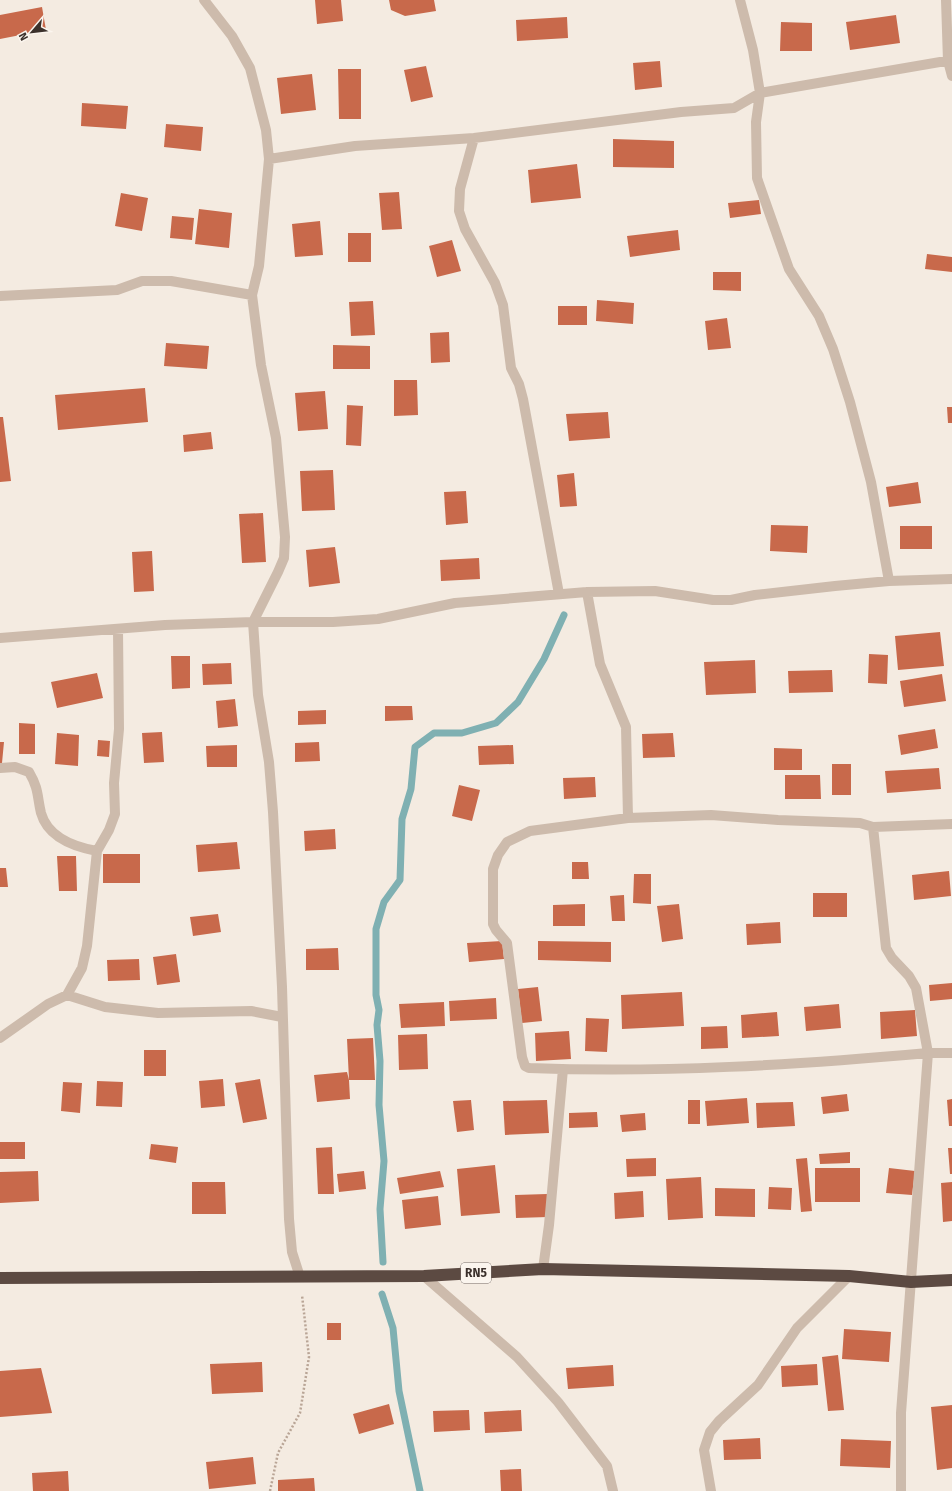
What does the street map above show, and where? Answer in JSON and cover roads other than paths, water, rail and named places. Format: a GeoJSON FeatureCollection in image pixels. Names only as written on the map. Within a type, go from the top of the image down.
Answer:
{"type":"FeatureCollection","features":[{"type":"Feature","properties":{"kind":"highway","name":"RN5"},"geometry":{"type":"LineString","coordinates":[[0,1278],[300,1278],[424,1276],[542,1269],[849,1276],[911,1282],[952,1280]]}},
{"type":"Feature","properties":{"kind":"street"},"geometry":{"type":"LineString","coordinates":[[204,0],[232,36],[250,68],[266,130],[269,159],[259,266],[252,295],[261,365],[276,438],[285,537],[284,558],[253,622],[258,695],[269,762],[274,812],[290,1226],[292,1252],[300,1278]]}},
{"type":"Feature","properties":{"kind":"street"},"geometry":{"type":"LineString","coordinates":[[740,0],[753,50],[760,93],[756,122],[758,178],[789,269],[819,316],[833,349],[850,402],[871,482],[889,581]]}},
{"type":"Feature","properties":{"kind":"street"},"geometry":{"type":"LineString","coordinates":[[946,0],[952,76]]}},
{"type":"Feature","properties":{"kind":"street"},"geometry":{"type":"LineString","coordinates":[[269,159],[355,146],[474,138],[681,112],[734,108],[760,93],[950,60]]}},
{"type":"Feature","properties":{"kind":"street"},"geometry":{"type":"LineString","coordinates":[[474,138],[460,189],[459,211],[465,229],[495,283],[503,305],[511,368],[519,384],[523,400],[559,594]]}},
{"type":"Feature","properties":{"kind":"street"},"geometry":{"type":"LineString","coordinates":[[0,296],[117,290],[142,281],[164,281],[192,284],[252,295]]}},
{"type":"Feature","properties":{"kind":"street"},"geometry":{"type":"LineString","coordinates":[[0,638],[118,630],[165,625],[253,622],[333,622],[378,619],[455,604],[587,592],[655,591],[713,600],[731,600],[762,594],[889,581],[952,579]]}},
{"type":"Feature","properties":{"kind":"street"},"geometry":{"type":"LineString","coordinates":[[587,592],[600,664],[626,727],[628,818]]}},
{"type":"Feature","properties":{"kind":"street"},"geometry":{"type":"LineString","coordinates":[[0,1038],[48,1004],[67,995],[82,968],[87,946],[97,851],[109,830],[115,814],[114,783],[119,729],[118,630]]}},
{"type":"Feature","properties":{"kind":"street"},"geometry":{"type":"LineString","coordinates":[[0,768],[15,767],[29,772],[37,788],[41,812],[48,826],[68,843],[79,848],[97,851]]}},
{"type":"Feature","properties":{"kind":"street"},"geometry":{"type":"LineString","coordinates":[[952,824],[873,827],[853,822],[778,820],[711,815],[628,818],[521,834],[507,842],[498,855],[493,869],[493,924],[507,943],[522,1057],[525,1066],[529,1068],[563,1070],[689,1070],[928,1053],[952,1053]]}},
{"type":"Feature","properties":{"kind":"street"},"geometry":{"type":"LineString","coordinates":[[873,827],[886,948],[892,958],[909,976],[916,988],[928,1053],[901,1413],[900,1491]]}},
{"type":"Feature","properties":{"kind":"street"},"geometry":{"type":"LineString","coordinates":[[67,995],[105,1007],[158,1013],[251,1011],[282,1017]]}},
{"type":"Feature","properties":{"kind":"street"},"geometry":{"type":"LineString","coordinates":[[542,1269],[549,1225],[563,1070]]}},
{"type":"Feature","properties":{"kind":"street"},"geometry":{"type":"LineString","coordinates":[[424,1276],[517,1357],[558,1402],[607,1466],[614,1491]]}},
{"type":"Feature","properties":{"kind":"street"},"geometry":{"type":"LineString","coordinates":[[711,1491],[704,1450],[710,1432],[719,1421],[758,1385],[797,1328],[849,1276]]}},
{"type":"Feature","properties":{"kind":"waterway"},"geometry":{"type":"LineString","coordinates":[[383,1262],[380,1209],[384,1161],[379,1105],[380,1061],[377,1025],[379,1010],[376,995],[376,929],[384,902],[400,880],[402,819],[411,789],[415,747],[434,733],[462,733],[496,723],[518,702],[544,659],[564,615]]}},
{"type":"Feature","properties":{"kind":"waterway"},"geometry":{"type":"LineString","coordinates":[[382,1294],[393,1328],[399,1391],[420,1491]]}}]}
